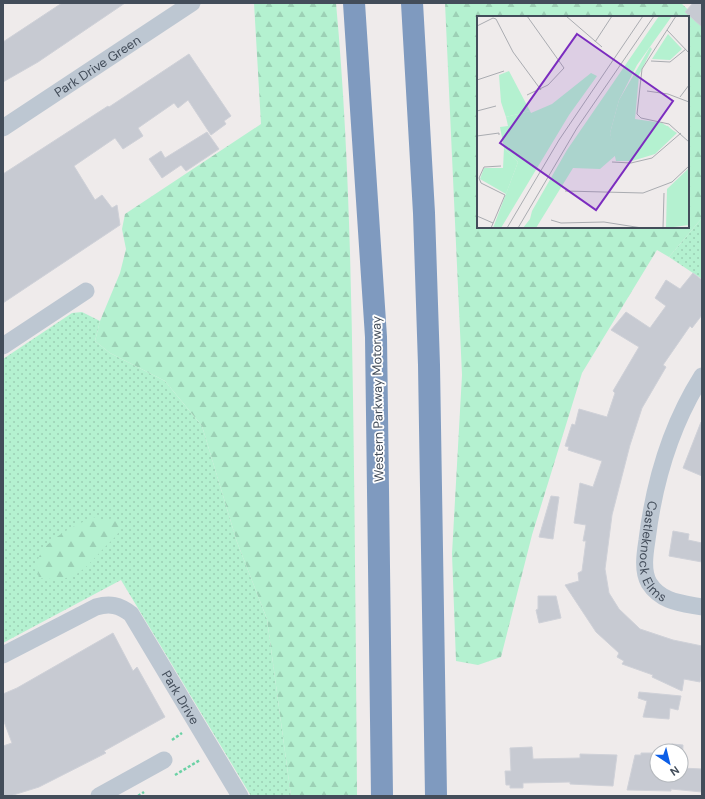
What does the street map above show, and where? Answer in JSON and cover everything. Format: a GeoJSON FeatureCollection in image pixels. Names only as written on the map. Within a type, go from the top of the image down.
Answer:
{"type":"FeatureCollection","features":[{"type":"Feature","properties":{"kind":"highway","name":"Western Parkway Motorway"},"geometry":{"type":"LineString","coordinates":[[354,3],[376,337],[382,796]]}},
{"type":"Feature","properties":{"kind":"highway"},"geometry":{"type":"LineString","coordinates":[[412,3],[424,214],[436,796]]}},
{"type":"Feature","properties":{"kind":"street","name":"Park Drive Green"},"geometry":{"type":"LineString","coordinates":[[3,128],[192,3]]}},
{"type":"Feature","properties":{"kind":"street"},"geometry":{"type":"LineString","coordinates":[[3,346],[86,291]]}},
{"type":"Feature","properties":{"kind":"street","name":"Castleknock Elms"},"geometry":{"type":"LineString","coordinates":[[702,376],[695,404],[674,432],[653,497],[645,564],[646,577],[649,583],[662,598],[673,602],[702,607]]}},
{"type":"Feature","properties":{"kind":"street","name":"Park Drive"},"geometry":{"type":"LineString","coordinates":[[3,655],[96,607],[106,604],[117,605],[131,614],[240,796]]}},
{"type":"Feature","properties":{"kind":"street"},"geometry":{"type":"LineString","coordinates":[[99,796],[164,760]]}},
{"type":"Feature","properties":{"kind":"path"},"geometry":{"type":"LineString","coordinates":[[172,740],[185,731]]}},
{"type":"Feature","properties":{"kind":"green space"},"geometry":{"type":"Polygon","coordinates":[[[254,3],[336,3],[346,151],[350,249],[354,447],[357,796],[291,796],[267,619],[237,542],[202,426],[165,381],[110,353],[95,341],[100,321],[120,273],[126,249],[122,229],[125,214],[261,124],[254,3]]]}},
{"type":"Feature","properties":{"kind":"green space"},"geometry":{"type":"Polygon","coordinates":[[[445,3],[681,3],[702,23],[702,218],[669,257],[657,250],[582,373],[532,535],[501,657],[478,665],[456,661],[452,554],[462,375],[445,3]]]}},
{"type":"Feature","properties":{"kind":"green space"},"geometry":{"type":"Polygon","coordinates":[[[702,218],[702,279],[669,257],[702,218]]]}},
{"type":"Feature","properties":{"kind":"green space"},"geometry":{"type":"Polygon","coordinates":[[[82,312],[100,321],[95,341],[110,353],[165,381],[202,426],[237,542],[267,619],[291,796],[251,796],[121,580],[3,643],[3,359],[72,313],[82,312]]]}},
{"type":"Feature","properties":{"kind":"green space"},"geometry":{"type":"Polygon","coordinates":[[[93,517],[103,520],[115,518],[121,529],[90,563],[77,574],[62,579],[39,578],[37,565],[39,556],[44,549],[59,535],[93,517]]]}},
{"type":"Feature","properties":{"kind":"building"},"geometry":{"type":"Polygon","coordinates":[[[62,3],[125,3],[38,62],[3,82],[3,42],[62,3]]]}},
{"type":"Feature","properties":{"kind":"building"},"geometry":{"type":"Polygon","coordinates":[[[693,3],[702,3],[702,27],[685,12],[693,3]]]}},
{"type":"Feature","properties":{"kind":"building"},"geometry":{"type":"Polygon","coordinates":[[[189,54],[231,116],[224,121],[226,124],[211,135],[188,100],[178,108],[174,103],[138,128],[143,136],[123,149],[115,138],[74,166],[95,200],[102,195],[112,208],[117,205],[120,225],[3,303],[3,174],[189,54]]]}},
{"type":"Feature","properties":{"kind":"building"},"geometry":{"type":"Polygon","coordinates":[[[207,132],[219,149],[186,171],[181,165],[162,178],[149,159],[161,151],[165,158],[207,132]]]}},
{"type":"Feature","properties":{"kind":"building"},"geometry":{"type":"Polygon","coordinates":[[[693,273],[702,280],[702,315],[692,328],[690,326],[663,365],[666,367],[642,408],[630,445],[612,515],[605,569],[609,593],[619,609],[640,629],[673,640],[702,646],[702,672],[700,682],[684,679],[682,691],[652,677],[653,675],[622,664],[624,661],[617,657],[619,653],[596,632],[565,585],[579,581],[578,573],[582,571],[586,541],[583,541],[586,525],[574,523],[580,483],[593,487],[602,461],[568,450],[569,447],[565,446],[572,424],[575,425],[579,409],[607,417],[615,393],[613,391],[639,347],[611,330],[626,312],[650,328],[666,306],[655,298],[666,280],[680,289],[693,273]]]}},
{"type":"Feature","properties":{"kind":"building"},"geometry":{"type":"Polygon","coordinates":[[[702,422],[702,476],[683,468],[702,422]]]}},
{"type":"Feature","properties":{"kind":"building"},"geometry":{"type":"Polygon","coordinates":[[[551,496],[559,497],[553,539],[539,537],[551,496]]]}},
{"type":"Feature","properties":{"kind":"building"},"geometry":{"type":"Polygon","coordinates":[[[673,531],[689,534],[688,540],[702,543],[702,562],[669,556],[673,531]]]}},
{"type":"Feature","properties":{"kind":"building"},"geometry":{"type":"Polygon","coordinates":[[[538,596],[556,596],[561,618],[539,623],[536,610],[538,609],[538,596]]]}},
{"type":"Feature","properties":{"kind":"building"},"geometry":{"type":"Polygon","coordinates":[[[113,633],[133,671],[137,667],[165,717],[104,751],[106,753],[39,787],[10,796],[3,796],[3,746],[12,743],[3,719],[3,694],[17,688],[113,633]]]}},
{"type":"Feature","properties":{"kind":"building"},"geometry":{"type":"Polygon","coordinates":[[[639,692],[681,696],[678,710],[670,708],[669,719],[643,717],[647,701],[638,698],[639,692]]]}},
{"type":"Feature","properties":{"kind":"building"},"geometry":{"type":"Polygon","coordinates":[[[532,747],[533,759],[580,758],[580,754],[617,755],[613,786],[570,784],[570,782],[523,783],[523,788],[510,788],[510,785],[506,785],[505,771],[511,771],[510,748],[532,747]]]}},
{"type":"Feature","properties":{"kind":"building"},"geometry":{"type":"Polygon","coordinates":[[[641,753],[649,753],[649,783],[689,783],[689,768],[702,769],[702,792],[671,789],[671,791],[627,790],[635,755],[641,755],[641,753]]]}}]}
